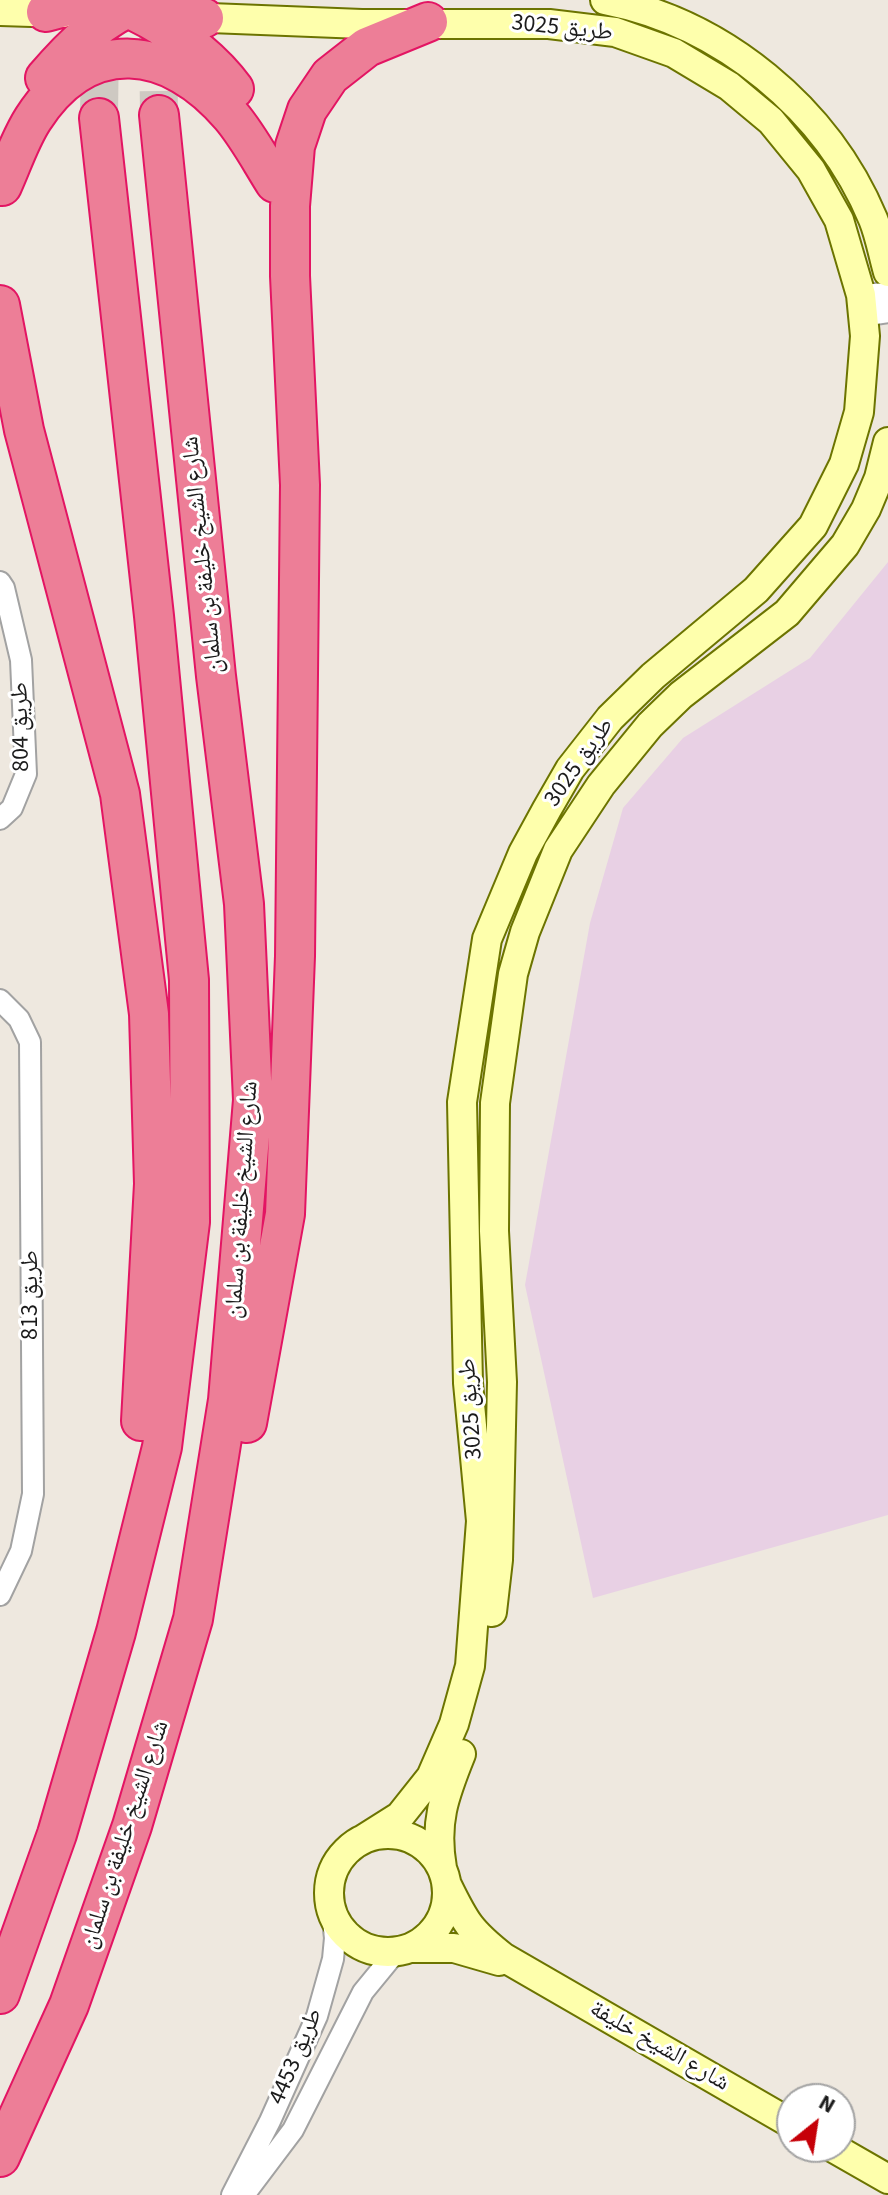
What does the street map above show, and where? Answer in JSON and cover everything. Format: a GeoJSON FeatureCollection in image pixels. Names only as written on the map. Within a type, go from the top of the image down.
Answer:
{"type":"FeatureCollection","features":[{"type":"Feature","properties":{"kind":"highway"},"geometry":{"type":"LineString","coordinates":[[46,12],[128,6],[204,18]]}},
{"type":"Feature","properties":{"kind":"highway"},"geometry":{"type":"LineString","coordinates":[[128,6],[201,54],[228,80],[255,117],[275,183],[290,276]]}},
{"type":"Feature","properties":{"kind":"highway"},"geometry":{"type":"LineString","coordinates":[[1,195],[13,137],[39,85],[70,49],[128,6]]}},
{"type":"Feature","properties":{"kind":"highway"},"geometry":{"type":"LineString","coordinates":[[193,1619],[252,1404],[285,1214],[295,956],[300,501],[290,276],[290,206],[295,146],[307,110],[330,76],[367,47],[428,22]]}},
{"type":"Feature","properties":{"kind":"highway"},"geometry":{"type":"LineString","coordinates":[[1,195],[33,119],[62,85],[87,66],[121,58],[153,60],[187,77],[230,114],[275,183]]}},
{"type":"Feature","properties":{"kind":"highway","name":"شارع الشيخ خليفة بن سلمان"},"geometry":{"type":"LineString","coordinates":[[0,2157],[69,2005],[132,1826],[193,1619],[228,1400],[253,1100],[244,904],[216,676],[159,115]]}},
{"type":"Feature","properties":{"kind":"highway"},"geometry":{"type":"LineString","coordinates":[[0,1994],[57,1834],[116,1632],[162,1447],[190,1222],[189,995],[154,616],[99,118]]}},
{"type":"Feature","properties":{"kind":"highway"},"geometry":{"type":"LineString","coordinates":[[0,305],[24,430],[120,794],[149,1014],[154,1184],[144,1399],[116,1632]]}},
{"type":"Feature","properties":{"kind":"street","name":"طريق 3025"},"geometry":{"type":"LineString","coordinates":[[605,0],[629,4],[696,30],[749,63],[797,103],[840,156],[881,228],[888,272]]}},
{"type":"Feature","properties":{"kind":"street"},"geometry":{"type":"LineString","coordinates":[[0,11],[46,12]]}},
{"type":"Feature","properties":{"kind":"street"},"geometry":{"type":"LineString","coordinates":[[204,18],[362,24],[428,22]]}},
{"type":"Feature","properties":{"kind":"street","name":"طريق 3025"},"geometry":{"type":"LineString","coordinates":[[428,22],[549,24],[615,32],[674,53],[729,86],[771,121],[811,170],[839,220],[875,304],[864,360],[859,412],[844,464],[813,526],[756,590],[653,676],[610,718],[570,769],[523,853],[487,939],[462,1102],[467,1348],[487,1439],[498,1560],[484,1675],[470,1731],[447,1788],[439,1820],[437,1842],[445,1876]]}},
{"type":"Feature","properties":{"kind":"street","name":"طريق 3025"},"geometry":{"type":"LineString","coordinates":[[362,1840],[400,1816],[431,1777],[454,1724],[470,1666],[487,1439],[500,1348],[494,1231],[495,1103],[513,974],[525,932],[558,850],[601,785],[650,725],[681,695],[787,613],[845,545],[866,509],[884,467],[888,442]]}},
{"type":"Feature","properties":{"kind":"street","name":"طريق 804"},"geometry":{"type":"LineString","coordinates":[[0,582],[21,660],[26,774],[12,808],[0,819]]}},
{"type":"Feature","properties":{"kind":"street","name":"طريق 813"},"geometry":{"type":"LineString","coordinates":[[0,1000],[19,1019],[30,1042],[33,1494],[21,1551],[0,1595]]}},
{"type":"Feature","properties":{"kind":"street"},"geometry":{"type":"LineString","coordinates":[[462,1102],[495,1103]]}},
{"type":"Feature","properties":{"kind":"street"},"geometry":{"type":"LineString","coordinates":[[467,1348],[500,1348]]}},
{"type":"Feature","properties":{"kind":"street"},"geometry":{"type":"LineString","coordinates":[[380,1834],[399,1835],[416,1841],[432,1853],[445,1876],[447,1904],[441,1922],[429,1937],[404,1950],[379,1952],[356,1943],[339,1926],[332,1912],[329,1891],[333,1870],[345,1852],[362,1840],[380,1834]]}},
{"type":"Feature","properties":{"kind":"street","name":"شارع الشيخ خليفة"},"geometry":{"type":"LineString","coordinates":[[445,1876],[465,1921],[477,1936],[503,1957],[776,2115]]}},
{"type":"Feature","properties":{"kind":"street","name":"طريق 4453"},"geometry":{"type":"LineString","coordinates":[[232,2195],[270,2121],[317,2016],[333,1959],[335,1938],[332,1912]]}},
{"type":"Feature","properties":{"kind":"street","name":"شارع الشيخ خليفة"},"geometry":{"type":"LineString","coordinates":[[404,1950],[465,1950],[526,1971]]}},
{"type":"Feature","properties":{"kind":"street","name":"طريق 4453"},"geometry":{"type":"LineString","coordinates":[[244,2195],[293,2130],[363,1992],[404,1950]]}},
{"type":"Feature","properties":{"kind":"street"},"geometry":{"type":"LineString","coordinates":[[856,2161],[888,2179]]}},
{"type":"Feature","properties":{"kind":"shaded area"},"geometry":{"type":"Polygon","coordinates":[[[888,562],[888,1515],[593,1598],[525,1285],[590,923],[623,808],[683,738],[810,658],[888,562]]]}},
{"type":"Feature","properties":{"kind":"tunnel"},"geometry":{"type":"LineString","coordinates":[[158,34],[159,115]]}},
{"type":"Feature","properties":{"kind":"tunnel"},"geometry":{"type":"LineString","coordinates":[[99,118],[100,35]]}}]}
